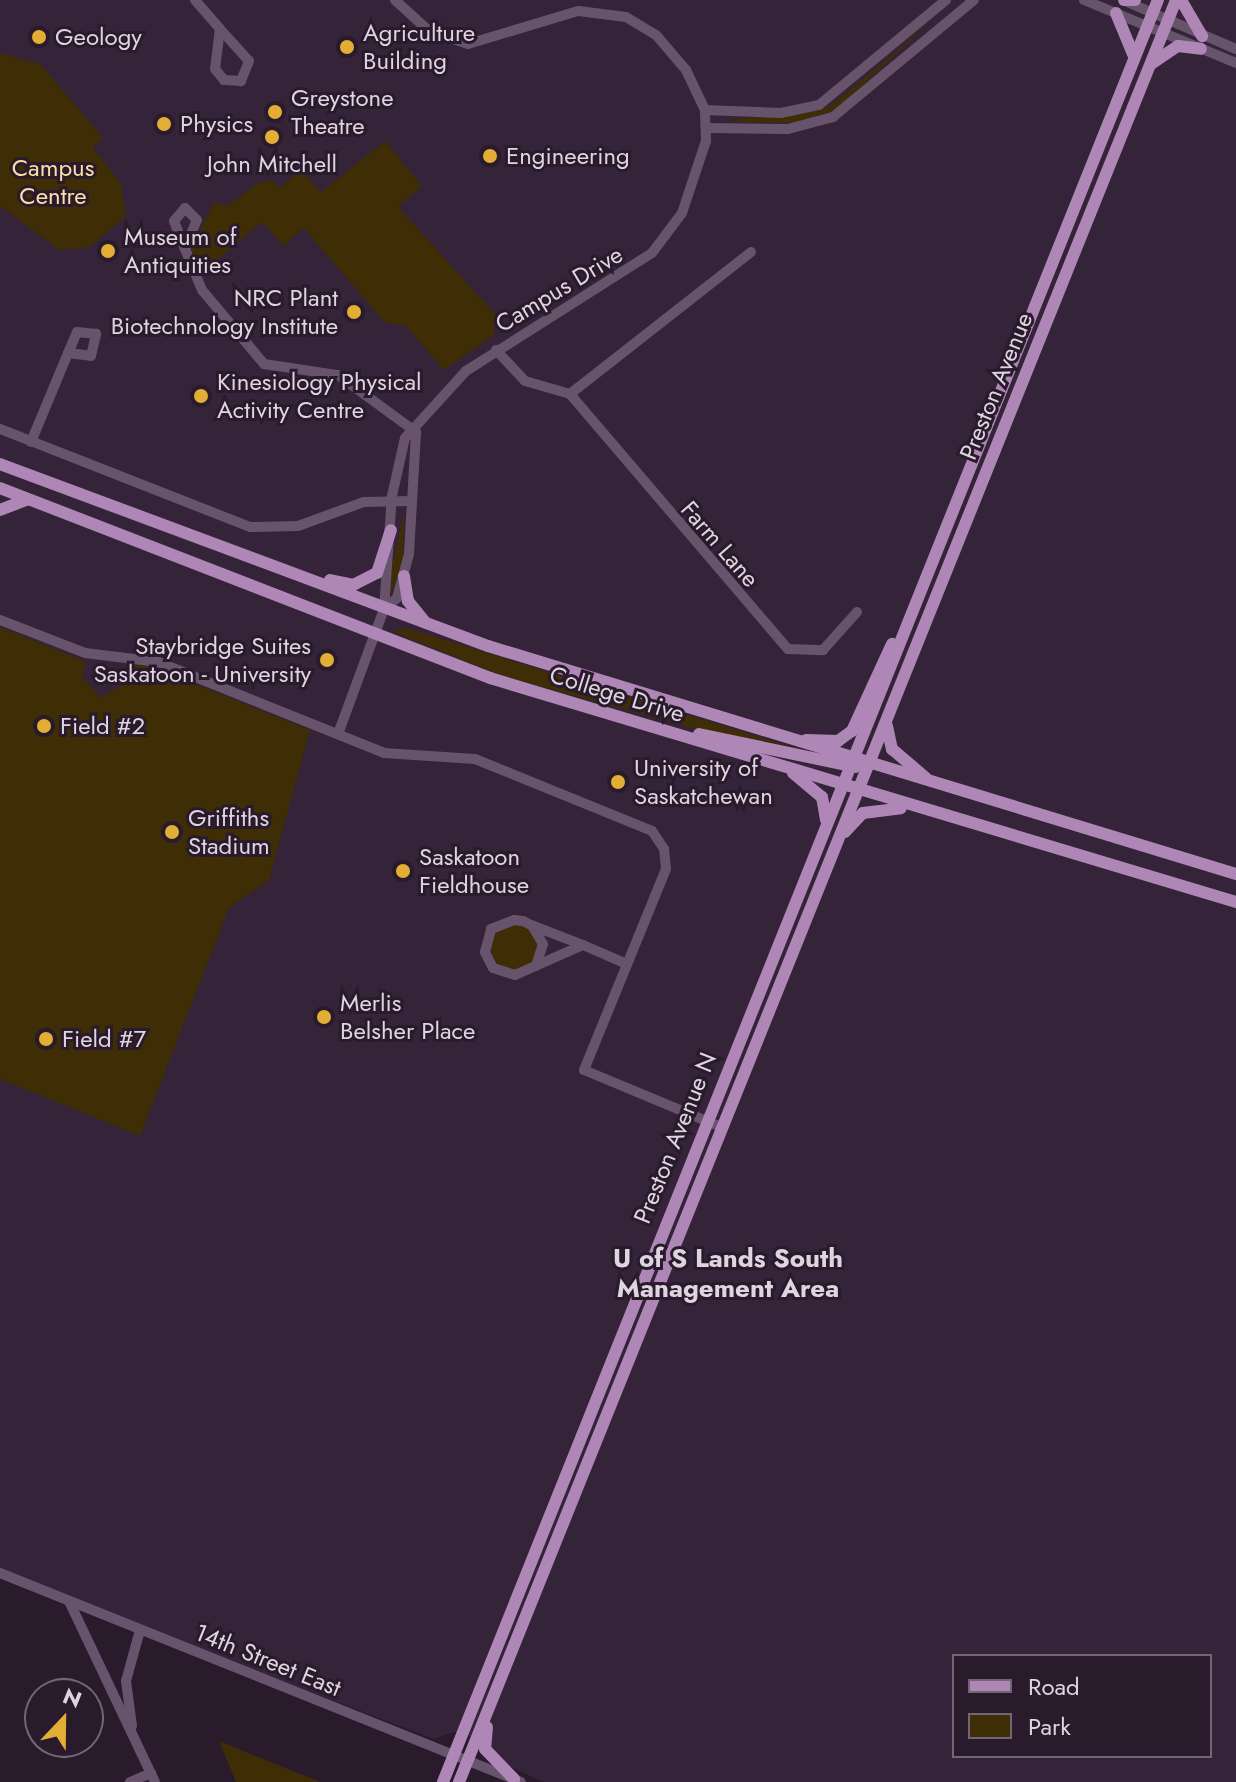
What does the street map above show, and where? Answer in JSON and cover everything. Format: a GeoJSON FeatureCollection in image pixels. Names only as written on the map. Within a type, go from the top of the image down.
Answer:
{"type":"FeatureCollection","features":[{"type":"Feature","properties":{"kind":"main road"},"geometry":{"type":"LineString","coordinates":[[1124,0],[1135,0]]}},
{"type":"Feature","properties":{"kind":"main road"},"geometry":{"type":"LineString","coordinates":[[1149,66],[1172,48],[1202,42],[1178,0]]}},
{"type":"Feature","properties":{"kind":"main road","name":"Preston Avenue"},"geometry":{"type":"LineString","coordinates":[[860,784],[1178,0]]}},
{"type":"Feature","properties":{"kind":"main road"},"geometry":{"type":"LineString","coordinates":[[1116,13],[1130,31],[1134,61]]}},
{"type":"Feature","properties":{"kind":"main road","name":"Preston Avenue"},"geometry":{"type":"LineString","coordinates":[[851,765],[1153,13]]}},
{"type":"Feature","properties":{"kind":"main road","name":"College Drive"},"geometry":{"type":"LineString","coordinates":[[0,464],[429,625],[782,739],[851,765]]}},
{"type":"Feature","properties":{"kind":"main road","name":"College Drive"},"geometry":{"type":"LineString","coordinates":[[0,488],[374,637],[528,690],[843,784],[860,784],[927,810],[1236,902]]}},
{"type":"Feature","properties":{"kind":"main road"},"geometry":{"type":"LineString","coordinates":[[0,510],[30,499]]}},
{"type":"Feature","properties":{"kind":"main road"},"geometry":{"type":"LineString","coordinates":[[283,570],[358,584],[380,569],[391,530]]}},
{"type":"Feature","properties":{"kind":"main road"},"geometry":{"type":"LineString","coordinates":[[404,576],[410,606],[429,625]]}},
{"type":"Feature","properties":{"kind":"main road"},"geometry":{"type":"LineString","coordinates":[[782,739],[832,742],[852,731],[918,595]]}},
{"type":"Feature","properties":{"kind":"main road"},"geometry":{"type":"LineString","coordinates":[[528,690],[851,765],[867,765],[1236,874]]}},
{"type":"Feature","properties":{"kind":"main road"},"geometry":{"type":"LineString","coordinates":[[886,719],[892,749],[939,786]]}},
{"type":"Feature","properties":{"kind":"main road","name":"Preston Avenue N"},"geometry":{"type":"LineString","coordinates":[[443,1782],[705,1121],[851,765]]}},
{"type":"Feature","properties":{"kind":"main road"},"geometry":{"type":"LineString","coordinates":[[784,767],[822,797],[825,828]]}},
{"type":"Feature","properties":{"kind":"main road"},"geometry":{"type":"LineString","coordinates":[[860,784],[1006,806]]}},
{"type":"Feature","properties":{"kind":"main road","name":"Preston Avenue N"},"geometry":{"type":"LineString","coordinates":[[459,1782],[860,784]]}},
{"type":"Feature","properties":{"kind":"main road"},"geometry":{"type":"LineString","coordinates":[[835,844],[874,809],[927,810]]}},
{"type":"Feature","properties":{"kind":"main road"},"geometry":{"type":"LineString","coordinates":[[499,1681],[485,1749],[518,1781]]}},
{"type":"Feature","properties":{"kind":"street"},"geometry":{"type":"LineString","coordinates":[[195,0],[236,46],[250,66],[241,81],[224,80],[215,69],[220,51],[220,29]]}},
{"type":"Feature","properties":{"kind":"street","name":"Campus Drive"},"geometry":{"type":"LineString","coordinates":[[384,609],[392,500],[405,438],[416,432],[454,381],[496,350],[652,253],[693,190],[707,128],[705,110],[686,70],[656,35],[626,17],[586,5],[468,44],[429,31],[395,0]]}},
{"type":"Feature","properties":{"kind":"street"},"geometry":{"type":"LineString","coordinates":[[705,110],[781,113],[819,105],[946,0]]}},
{"type":"Feature","properties":{"kind":"street"},"geometry":{"type":"LineString","coordinates":[[707,128],[788,129],[833,117],[974,0]]}},
{"type":"Feature","properties":{"kind":"street"},"geometry":{"type":"LineString","coordinates":[[1084,0],[1116,13],[1153,13]]}},
{"type":"Feature","properties":{"kind":"street"},"geometry":{"type":"LineString","coordinates":[[1124,0],[1153,13],[1165,26],[1202,42],[1236,63]]}},
{"type":"Feature","properties":{"kind":"street"},"geometry":{"type":"LineString","coordinates":[[1202,42],[1236,49]]}},
{"type":"Feature","properties":{"kind":"street"},"geometry":{"type":"LineString","coordinates":[[220,51],[236,46]]}},
{"type":"Feature","properties":{"kind":"street"},"geometry":{"type":"LineString","coordinates":[[185,249],[197,217],[183,209],[174,221],[185,249],[206,296],[264,364],[338,375],[416,432]]}},
{"type":"Feature","properties":{"kind":"street"},"geometry":{"type":"LineString","coordinates":[[496,350],[525,381],[570,394],[751,252]]}},
{"type":"Feature","properties":{"kind":"street"},"geometry":{"type":"LineString","coordinates":[[31,442],[68,353]]}},
{"type":"Feature","properties":{"kind":"street","name":"Farm Lane"},"geometry":{"type":"LineString","coordinates":[[570,394],[788,649],[823,650],[857,612]]}},
{"type":"Feature","properties":{"kind":"street"},"geometry":{"type":"LineString","coordinates":[[0,429],[250,527],[298,526],[392,500],[411,501]]}},
{"type":"Feature","properties":{"kind":"street","name":"Campus Drive"},"geometry":{"type":"LineString","coordinates":[[338,734],[384,609],[404,576],[416,432]]}},
{"type":"Feature","properties":{"kind":"street"},"geometry":{"type":"LineString","coordinates":[[0,620],[85,653],[158,662],[392,754],[475,759],[652,831],[664,849],[666,869],[584,1070],[721,1127]]}},
{"type":"Feature","properties":{"kind":"street"},"geometry":{"type":"LineString","coordinates":[[583,945],[532,969],[497,970],[485,948],[498,923],[531,925],[583,945],[627,964]]}},
{"type":"Feature","properties":{"kind":"street"},"geometry":{"type":"LineString","coordinates":[[531,925],[543,944],[532,969]]}},
{"type":"Feature","properties":{"kind":"street","name":"14th Street East"},"geometry":{"type":"LineString","coordinates":[[0,1573],[518,1781]]}},
{"type":"Feature","properties":{"kind":"street"},"geometry":{"type":"LineString","coordinates":[[69,1601],[153,1777],[130,1782]]}},
{"type":"Feature","properties":{"kind":"street"},"geometry":{"type":"LineString","coordinates":[[134,1735],[126,1681],[140,1630]]}},
{"type":"Feature","properties":{"kind":"shaded area","name":"University of Saskatchewan"},"geometry":{"type":"Polygon","coordinates":[[[0,0],[1236,0],[1236,1782],[544,1782],[504,1764],[488,1742],[454,1732],[434,1739],[0,1573],[0,0]]]}},
{"type":"Feature","properties":{"kind":"green space"},"geometry":{"type":"Polygon","coordinates":[[[936,18],[835,110],[795,123],[721,122],[829,107],[936,18]]]}},
{"type":"Feature","properties":{"kind":"green space","name":"Campus Centre"},"geometry":{"type":"Polygon","coordinates":[[[0,53],[40,64],[103,138],[93,147],[121,184],[126,216],[90,247],[59,250],[0,206],[0,53]]]}},
{"type":"Feature","properties":{"kind":"green space"},"geometry":{"type":"Polygon","coordinates":[[[385,141],[422,186],[398,207],[495,314],[494,335],[444,370],[405,325],[385,323],[304,228],[283,246],[262,222],[205,270],[190,250],[214,202],[228,206],[256,184],[272,180],[280,188],[301,170],[321,192],[385,141]]]}},
{"type":"Feature","properties":{"kind":"green space"},"geometry":{"type":"Polygon","coordinates":[[[404,511],[403,563],[389,599],[387,592],[404,511]]]}},
{"type":"Feature","properties":{"kind":"green space"},"geometry":{"type":"Polygon","coordinates":[[[0,627],[85,661],[83,679],[101,697],[124,684],[128,663],[147,665],[310,730],[269,880],[229,908],[140,1136],[0,1079],[0,627]]]}},
{"type":"Feature","properties":{"kind":"green space"},"geometry":{"type":"Polygon","coordinates":[[[406,628],[811,753],[828,765],[505,677],[392,631],[406,628]]]}},
{"type":"Feature","properties":{"kind":"green space"},"geometry":{"type":"Polygon","coordinates":[[[514,924],[523,925],[530,931],[536,938],[536,956],[530,963],[523,969],[514,970],[505,969],[498,963],[492,956],[491,947],[492,938],[498,931],[505,925],[514,924]]]}},
{"type":"Feature","properties":{"kind":"green space"},"geometry":{"type":"Polygon","coordinates":[[[219,1741],[320,1782],[236,1782],[219,1741]]]}},
{"type":"Feature","properties":{"kind":"place","name":"Geology"},"geometry":{"type":"Point","coordinates":[39,37]}},
{"type":"Feature","properties":{"kind":"place","name":"Agriculture Building"},"geometry":{"type":"Point","coordinates":[347,47]}},
{"type":"Feature","properties":{"kind":"place","name":"Greystone Theatre"},"geometry":{"type":"Point","coordinates":[275,112]}},
{"type":"Feature","properties":{"kind":"place","name":"Physics"},"geometry":{"type":"Point","coordinates":[164,124]}},
{"type":"Feature","properties":{"kind":"place","name":"John Mitchell"},"geometry":{"type":"Point","coordinates":[272,137]}},
{"type":"Feature","properties":{"kind":"place","name":"Engineering"},"geometry":{"type":"Point","coordinates":[490,156]}},
{"type":"Feature","properties":{"kind":"place","name":"Museum of Antiquities"},"geometry":{"type":"Point","coordinates":[108,251]}},
{"type":"Feature","properties":{"kind":"place","name":"NRC Plant Biotechnology Institute"},"geometry":{"type":"Point","coordinates":[354,312]}},
{"type":"Feature","properties":{"kind":"place","name":"Kinesiology Physical Activity Centre"},"geometry":{"type":"Point","coordinates":[201,396]}},
{"type":"Feature","properties":{"kind":"place","name":"Staybridge Suites Saskatoon - University"},"geometry":{"type":"Point","coordinates":[327,660]}},
{"type":"Feature","properties":{"kind":"place","name":"Field #2"},"geometry":{"type":"Point","coordinates":[44,726]}},
{"type":"Feature","properties":{"kind":"place","name":"University of Saskatchewan"},"geometry":{"type":"Point","coordinates":[618,782]}},
{"type":"Feature","properties":{"kind":"place","name":"Griffiths Stadium"},"geometry":{"type":"Point","coordinates":[172,832]}},
{"type":"Feature","properties":{"kind":"place","name":"Saskatoon Fieldhouse"},"geometry":{"type":"Point","coordinates":[403,871]}},
{"type":"Feature","properties":{"kind":"place","name":"Merlis Belsher Place"},"geometry":{"type":"Point","coordinates":[324,1017]}},
{"type":"Feature","properties":{"kind":"place","name":"Field #7"},"geometry":{"type":"Point","coordinates":[46,1039]}},
{"type":"Feature","properties":{"kind":"district","name":"U of S Lands South Management Area"},"geometry":{"type":"Point","coordinates":[728,1274]}}]}
